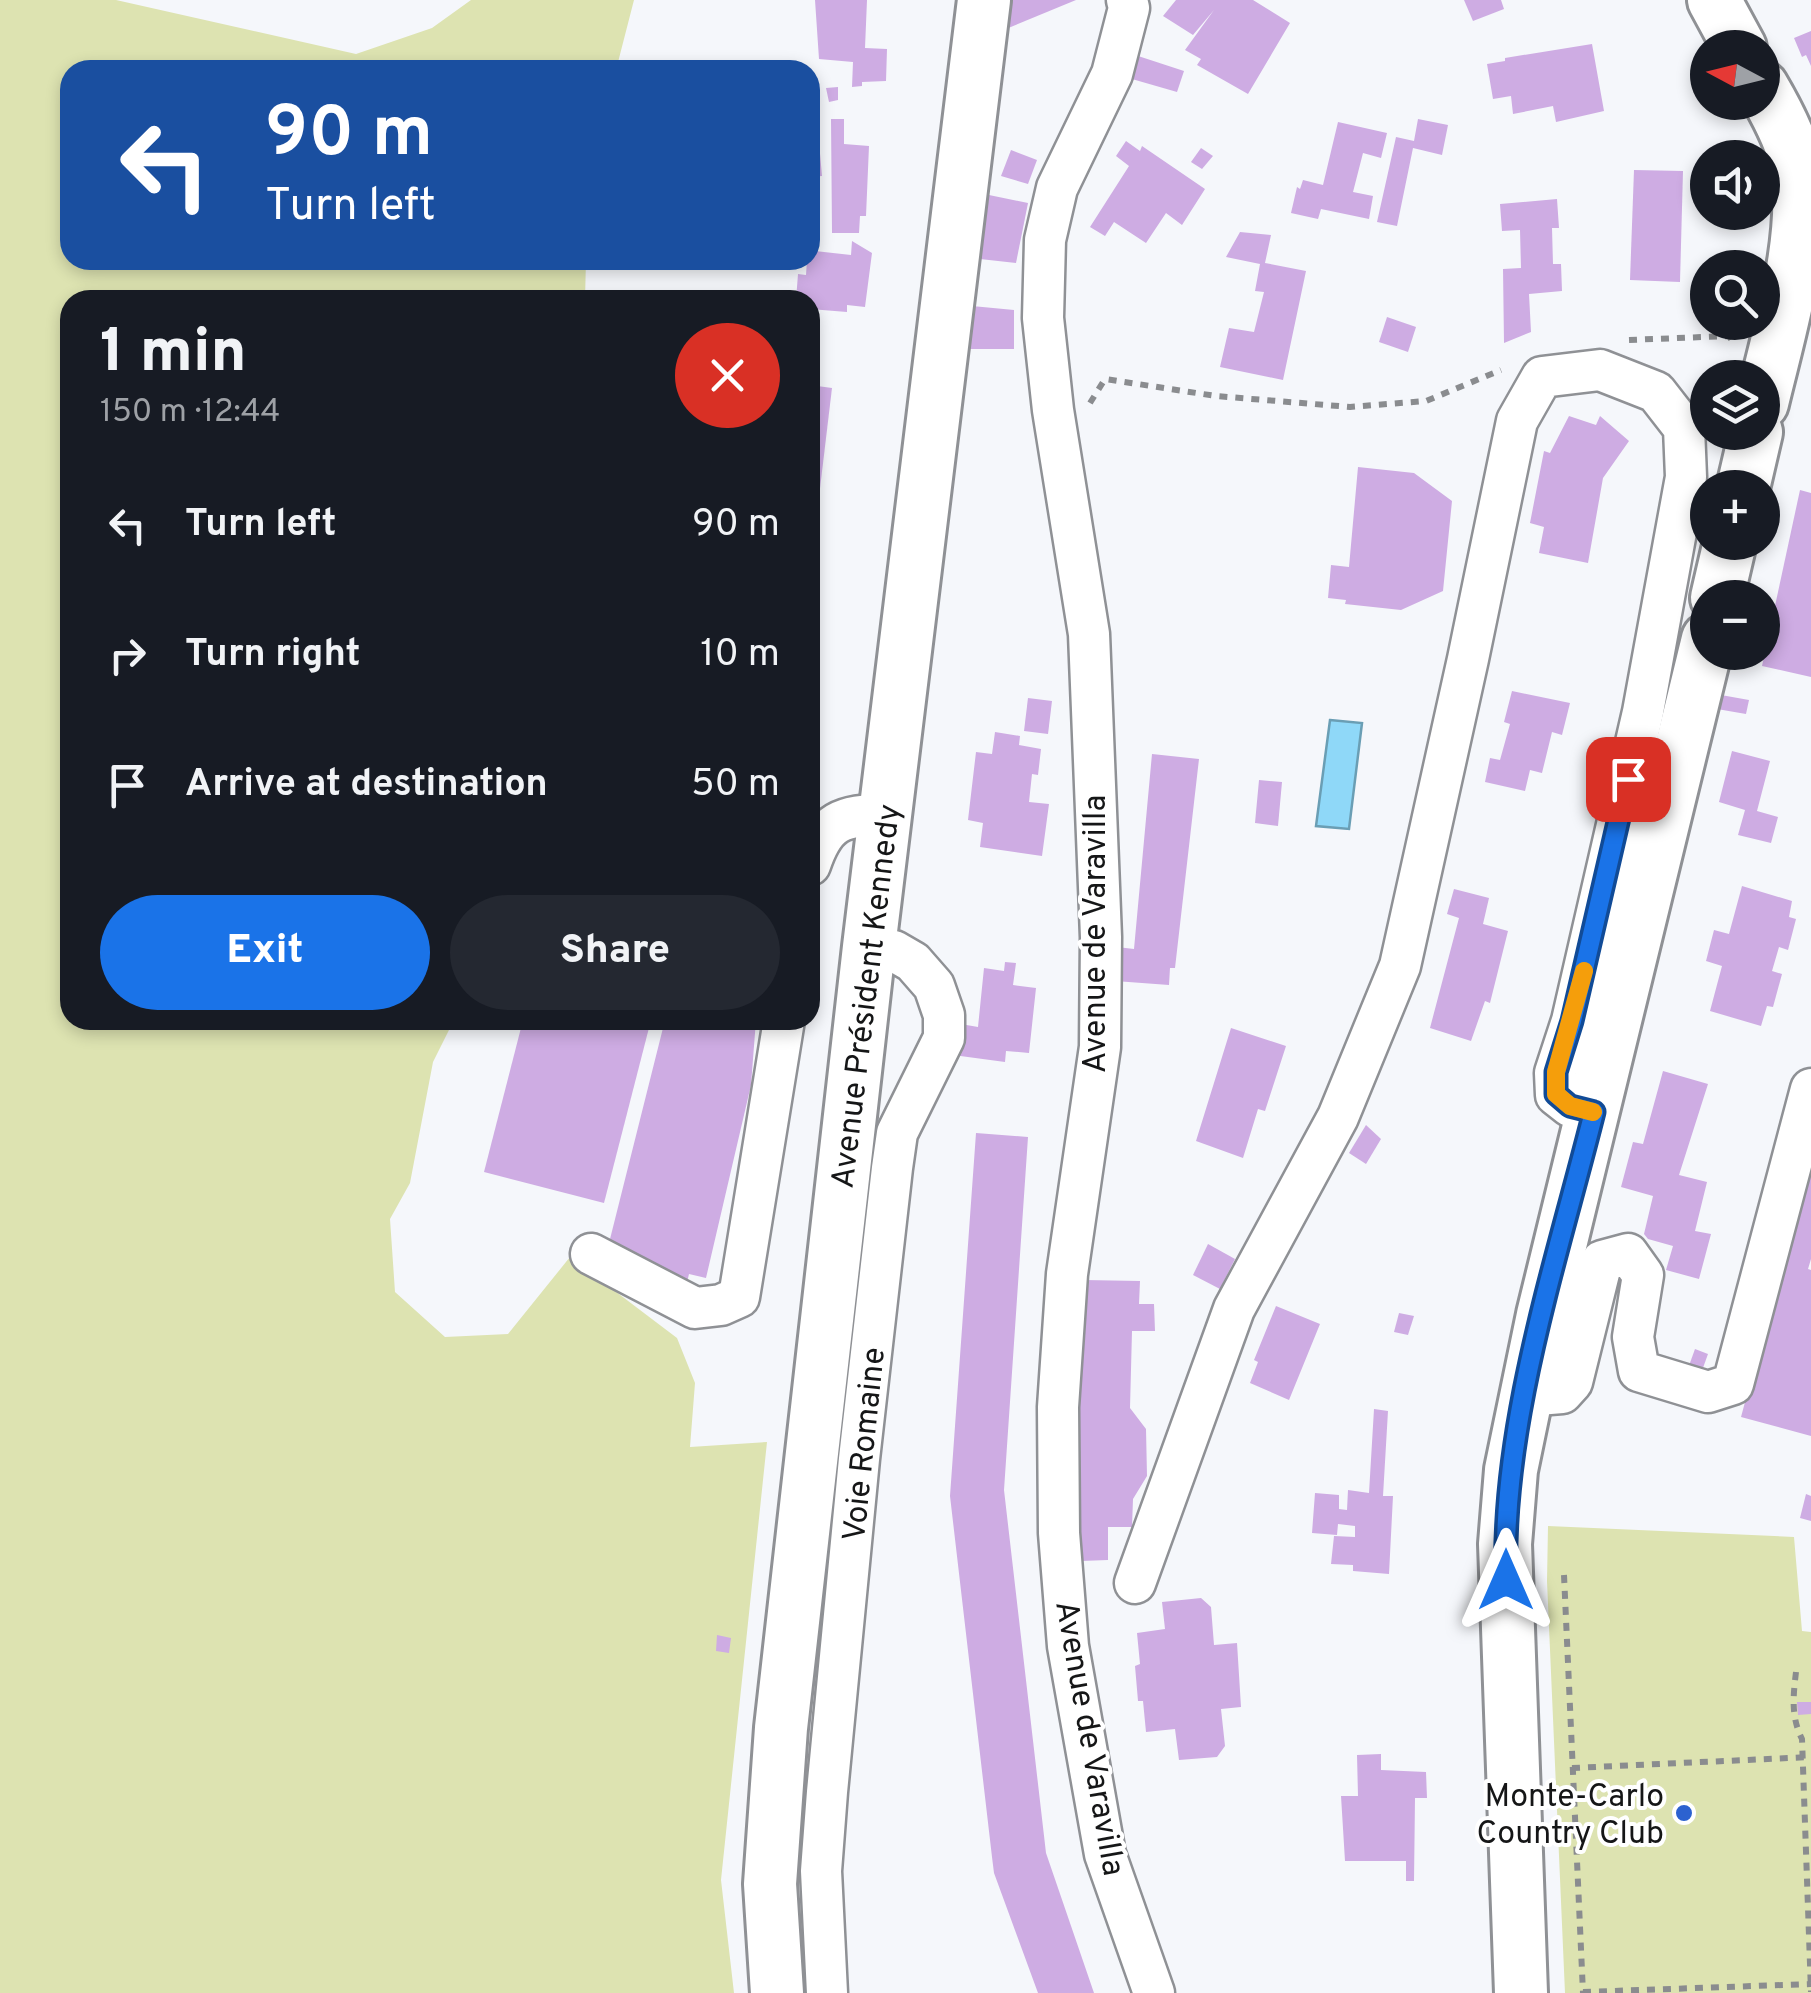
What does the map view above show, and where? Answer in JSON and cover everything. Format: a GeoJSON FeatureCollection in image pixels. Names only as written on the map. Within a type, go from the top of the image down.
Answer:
{"type":"FeatureCollection","features":[{"type":"Feature","properties":{"kind":"main road","name":"Avenue Président Kennedy"},"geometry":{"type":"LineString","coordinates":[[777,1993],[770,1884],[781,1728],[984,0]]}},
{"type":"Feature","properties":{"kind":"main road"},"geometry":{"type":"LineString","coordinates":[[1714,0],[1730,30]]}},
{"type":"Feature","properties":{"kind":"main road"},"geometry":{"type":"LineString","coordinates":[[1772,360],[1795,263],[1801,202],[1796,158],[1778,120]]}},
{"type":"Feature","properties":{"kind":"main road"},"geometry":{"type":"LineString","coordinates":[[1521,1993],[1505,1544],[1511,1470],[1525,1396],[1701,670]]}},
{"type":"Feature","properties":{"kind":"street","name":"Avenue de Varavilla"},"geometry":{"type":"LineString","coordinates":[[1127,0],[1129,8],[1112,74],[1058,188],[1045,240],[1043,318],[1053,410],[1089,634],[1102,937],[1100,1048],[1067,1274],[1058,1407],[1059,1533],[1068,1646],[1105,1854],[1154,1993]]}},
{"type":"Feature","properties":{"kind":"street"},"geometry":{"type":"LineString","coordinates":[[1135,1583],[1234,1309],[1338,1117],[1400,966],[1516,421],[1542,377],[1600,370],[1656,392],[1684,428],[1686,477],[1643,712],[1572,1021],[1556,1072],[1556,1094],[1570,1106],[1594,1112]]}},
{"type":"Feature","properties":{"kind":"street"},"geometry":{"type":"LineString","coordinates":[[820,836],[852,816],[886,814]]}},
{"type":"Feature","properties":{"kind":"street","name":"Voie Romaine"},"geometry":{"type":"LineString","coordinates":[[828,1993],[821,1871],[827,1792],[896,1132],[944,1038],[944,1015],[934,986],[912,962],[894,951],[870,947]]}},
{"type":"Feature","properties":{"kind":"street"},"geometry":{"type":"LineString","coordinates":[[591,1254],[696,1308],[721,1306],[739,1298],[782,1030]]}},
{"type":"Feature","properties":{"kind":"street"},"geometry":{"type":"LineString","coordinates":[[1525,1396],[1562,1393],[1572,1382],[1602,1261],[1628,1254],[1642,1274],[1633,1337],[1639,1371],[1708,1392],[1733,1384],[1811,1089]]}},
{"type":"Feature","properties":{"kind":"path"},"geometry":{"type":"LineString","coordinates":[[1624,340],[1729,336],[1737,346]]}},
{"type":"Feature","properties":{"kind":"path"},"geometry":{"type":"LineString","coordinates":[[1053,410],[1088,406],[1105,379],[1216,396],[1350,408],[1426,401],[1511,365]]}},
{"type":"Feature","properties":{"kind":"path"},"geometry":{"type":"LineString","coordinates":[[1564,1575],[1583,1993],[1811,1987],[1807,1757],[1795,1724],[1796,1672]]}},
{"type":"Feature","properties":{"kind":"path"},"geometry":{"type":"LineString","coordinates":[[1572,1768],[1807,1757]]}},
{"type":"Feature","properties":{"kind":"green space"},"geometry":{"type":"Polygon","coordinates":[[[0,0],[116,0],[356,54],[432,28],[471,0],[634,0],[619,60],[60,60],[60,270],[586,270],[585,290],[60,290],[60,1030],[449,1030],[433,1062],[410,1183],[390,1219],[395,1292],[445,1337],[508,1334],[570,1257],[677,1338],[695,1383],[690,1447],[767,1442],[721,1880],[734,1993],[0,1993],[0,0]]]}},
{"type":"Feature","properties":{"kind":"green space","name":"Monte-Carlo Country Club"},"geometry":{"type":"Polygon","coordinates":[[[1548,1526],[1794,1537],[1802,1631],[1811,1632],[1811,1993],[1565,1993],[1547,1581],[1548,1526]]]}},
{"type":"Feature","properties":{"kind":"water"},"geometry":{"type":"Polygon","coordinates":[[[1330,720],[1362,723],[1349,829],[1316,826],[1330,720]]]}},
{"type":"Feature","properties":{"kind":"building"},"geometry":{"type":"Polygon","coordinates":[[[815,0],[867,0],[865,48],[887,49],[886,81],[862,82],[862,86],[852,87],[853,62],[819,59],[815,0]]]}},
{"type":"Feature","properties":{"kind":"building"},"geometry":{"type":"Polygon","coordinates":[[[1009,0],[1076,0],[1006,29],[1009,0]]]}},
{"type":"Feature","properties":{"kind":"building"},"geometry":{"type":"Polygon","coordinates":[[[1176,0],[1253,0],[1290,23],[1248,94],[1197,65],[1201,59],[1185,50],[1214,10],[1193,35],[1163,16],[1176,0]]]}},
{"type":"Feature","properties":{"kind":"building"},"geometry":{"type":"Polygon","coordinates":[[[1464,0],[1501,0],[1504,9],[1473,21],[1464,0]]]}},
{"type":"Feature","properties":{"kind":"building"},"geometry":{"type":"Polygon","coordinates":[[[1811,31],[1811,66],[1806,55],[1802,57],[1794,38],[1811,31]]]}},
{"type":"Feature","properties":{"kind":"building"},"geometry":{"type":"Polygon","coordinates":[[[1592,44],[1604,111],[1556,122],[1553,106],[1513,114],[1511,96],[1493,99],[1487,64],[1592,44]]]}},
{"type":"Feature","properties":{"kind":"building"},"geometry":{"type":"Polygon","coordinates":[[[1132,54],[1184,71],[1177,92],[1125,77],[1132,54]]]}},
{"type":"Feature","properties":{"kind":"building"},"geometry":{"type":"Polygon","coordinates":[[[838,87],[838,100],[829,102],[826,88],[838,87]]]}},
{"type":"Feature","properties":{"kind":"building"},"geometry":{"type":"Polygon","coordinates":[[[831,119],[844,119],[844,144],[869,146],[866,216],[860,216],[859,233],[832,233],[831,119]]]}},
{"type":"Feature","properties":{"kind":"building"},"geometry":{"type":"Polygon","coordinates":[[[1418,119],[1448,125],[1442,155],[1413,148],[1397,226],[1377,222],[1396,137],[1414,141],[1418,119]]]}},
{"type":"Feature","properties":{"kind":"building"},"geometry":{"type":"Polygon","coordinates":[[[1338,122],[1387,133],[1381,158],[1363,153],[1353,192],[1373,196],[1369,219],[1321,209],[1318,219],[1291,213],[1297,187],[1300,189],[1303,180],[1323,185],[1338,122]]]}},
{"type":"Feature","properties":{"kind":"building"},"geometry":{"type":"Polygon","coordinates":[[[1126,141],[1140,151],[1142,146],[1205,189],[1182,225],[1166,213],[1146,243],[1114,222],[1105,236],[1090,227],[1129,166],[1116,156],[1126,141]]]}},
{"type":"Feature","properties":{"kind":"building"},"geometry":{"type":"Polygon","coordinates":[[[1201,148],[1213,156],[1202,169],[1191,162],[1201,148]]]}},
{"type":"Feature","properties":{"kind":"building"},"geometry":{"type":"Polygon","coordinates":[[[1011,150],[1037,160],[1028,184],[1001,176],[1011,150]]]}},
{"type":"Feature","properties":{"kind":"building"},"geometry":{"type":"Polygon","coordinates":[[[1634,170],[1683,171],[1680,282],[1630,280],[1634,170]]]}},
{"type":"Feature","properties":{"kind":"building"},"geometry":{"type":"Polygon","coordinates":[[[989,195],[1028,203],[1016,263],[980,259],[989,195]]]}},
{"type":"Feature","properties":{"kind":"building"},"geometry":{"type":"Polygon","coordinates":[[[1557,199],[1559,228],[1552,228],[1553,264],[1561,264],[1562,291],[1529,294],[1531,332],[1504,343],[1503,269],[1521,268],[1520,230],[1502,231],[1500,204],[1557,199]]]}},
{"type":"Feature","properties":{"kind":"building"},"geometry":{"type":"Polygon","coordinates":[[[1240,232],[1271,235],[1265,263],[1306,271],[1283,380],[1220,367],[1229,328],[1254,332],[1264,292],[1255,291],[1260,264],[1226,257],[1240,232]]]}},
{"type":"Feature","properties":{"kind":"building"},"geometry":{"type":"Polygon","coordinates":[[[852,241],[872,253],[865,307],[847,305],[847,312],[820,310],[820,290],[797,290],[798,274],[820,270],[820,252],[851,255],[852,241]]]}},
{"type":"Feature","properties":{"kind":"building"},"geometry":{"type":"Polygon","coordinates":[[[972,306],[1014,310],[1014,349],[967,349],[972,306]]]}},
{"type":"Feature","properties":{"kind":"building"},"geometry":{"type":"Polygon","coordinates":[[[1387,317],[1416,327],[1408,352],[1379,342],[1387,317]]]}},
{"type":"Feature","properties":{"kind":"building"},"geometry":{"type":"Polygon","coordinates":[[[820,386],[832,388],[820,488],[820,386]]]}},
{"type":"Feature","properties":{"kind":"building"},"geometry":{"type":"Polygon","coordinates":[[[1569,416],[1596,425],[1600,416],[1629,441],[1603,478],[1588,563],[1539,553],[1544,527],[1530,523],[1544,451],[1550,453],[1569,416]]]}},
{"type":"Feature","properties":{"kind":"building"},"geometry":{"type":"Polygon","coordinates":[[[1358,467],[1414,473],[1452,501],[1443,591],[1401,610],[1345,604],[1346,600],[1328,598],[1331,565],[1349,567],[1358,467]]]}},
{"type":"Feature","properties":{"kind":"building"},"geometry":{"type":"Polygon","coordinates":[[[1800,490],[1811,493],[1811,677],[1780,670],[1780,583],[1800,490]]]}},
{"type":"Feature","properties":{"kind":"building"},"geometry":{"type":"Polygon","coordinates":[[[1512,691],[1570,703],[1562,735],[1552,732],[1542,773],[1530,770],[1525,791],[1485,782],[1490,758],[1500,760],[1510,724],[1504,722],[1512,691]]]}},
{"type":"Feature","properties":{"kind":"building"},"geometry":{"type":"Polygon","coordinates":[[[1721,695],[1749,700],[1746,714],[1717,709],[1721,695]]]}},
{"type":"Feature","properties":{"kind":"building"},"geometry":{"type":"Polygon","coordinates":[[[1028,698],[1052,701],[1048,734],[1024,731],[1028,698]]]}},
{"type":"Feature","properties":{"kind":"building"},"geometry":{"type":"Polygon","coordinates":[[[995,732],[1020,736],[1019,745],[1041,749],[1038,775],[1032,774],[1029,802],[1049,804],[1042,856],[980,847],[983,823],[968,820],[976,752],[992,754],[995,732]]]}},
{"type":"Feature","properties":{"kind":"building"},"geometry":{"type":"Polygon","coordinates":[[[1732,751],[1770,761],[1757,811],[1778,817],[1771,843],[1738,835],[1745,810],[1719,802],[1732,751]]]}},
{"type":"Feature","properties":{"kind":"building"},"geometry":{"type":"Polygon","coordinates":[[[1152,754],[1199,759],[1175,968],[1170,968],[1169,985],[1115,981],[1117,947],[1134,949],[1152,754]]]}},
{"type":"Feature","properties":{"kind":"building"},"geometry":{"type":"Polygon","coordinates":[[[1259,780],[1282,782],[1278,826],[1255,823],[1259,780]]]}},
{"type":"Feature","properties":{"kind":"building"},"geometry":{"type":"Polygon","coordinates":[[[1742,886],[1792,901],[1789,917],[1796,919],[1788,950],[1779,947],[1772,971],[1782,974],[1773,1007],[1767,1006],[1761,1026],[1710,1011],[1722,966],[1706,961],[1714,930],[1729,934],[1742,886]]]}},
{"type":"Feature","properties":{"kind":"building"},"geometry":{"type":"Polygon","coordinates":[[[1454,889],[1489,898],[1483,924],[1508,931],[1490,1003],[1485,1001],[1471,1041],[1430,1028],[1459,918],[1447,914],[1454,889]]]}},
{"type":"Feature","properties":{"kind":"building"},"geometry":{"type":"Polygon","coordinates":[[[1005,962],[1016,963],[1013,985],[1036,988],[1029,1053],[1006,1051],[1005,1062],[953,1055],[955,1023],[978,1027],[984,968],[1004,971],[1005,962]]]}},
{"type":"Feature","properties":{"kind":"building"},"geometry":{"type":"Polygon","coordinates":[[[1231,1028],[1286,1046],[1265,1111],[1258,1109],[1243,1158],[1196,1141],[1231,1028]]]}},
{"type":"Feature","properties":{"kind":"building"},"geometry":{"type":"Polygon","coordinates":[[[520,1030],[648,1030],[604,1203],[484,1172],[520,1030]]]}},
{"type":"Feature","properties":{"kind":"building"},"geometry":{"type":"Polygon","coordinates":[[[662,1030],[755,1030],[751,1085],[706,1278],[689,1274],[686,1287],[663,1283],[667,1269],[606,1255],[662,1030]]]}},
{"type":"Feature","properties":{"kind":"building"},"geometry":{"type":"Polygon","coordinates":[[[1663,1071],[1708,1084],[1679,1175],[1707,1182],[1695,1231],[1711,1234],[1699,1279],[1666,1270],[1673,1246],[1648,1239],[1644,1234],[1653,1196],[1621,1187],[1633,1142],[1643,1144],[1663,1071]]]}},
{"type":"Feature","properties":{"kind":"building"},"geometry":{"type":"Polygon","coordinates":[[[1366,1125],[1381,1139],[1366,1164],[1349,1153],[1366,1125]]]}},
{"type":"Feature","properties":{"kind":"building"},"geometry":{"type":"Polygon","coordinates":[[[976,1133],[1028,1137],[1004,1490],[1046,1853],[1094,1993],[1038,1993],[994,1873],[950,1496],[976,1133]]]}},
{"type":"Feature","properties":{"kind":"building"},"geometry":{"type":"Polygon","coordinates":[[[1811,1158],[1808,1269],[1811,1436],[1741,1417],[1811,1158]]]}},
{"type":"Feature","properties":{"kind":"building"},"geometry":{"type":"Polygon","coordinates":[[[1208,1244],[1235,1259],[1220,1289],[1193,1275],[1208,1244]]]}},
{"type":"Feature","properties":{"kind":"building"},"geometry":{"type":"Polygon","coordinates":[[[1084,1280],[1140,1281],[1139,1304],[1154,1304],[1155,1331],[1132,1331],[1130,1408],[1146,1429],[1147,1476],[1133,1499],[1132,1527],[1108,1527],[1108,1560],[1081,1561],[1077,1371],[1084,1280]]]}},
{"type":"Feature","properties":{"kind":"building"},"geometry":{"type":"Polygon","coordinates":[[[1276,1306],[1320,1324],[1289,1400],[1250,1383],[1258,1362],[1254,1360],[1276,1306]]]}},
{"type":"Feature","properties":{"kind":"building"},"geometry":{"type":"Polygon","coordinates":[[[1399,1313],[1414,1316],[1408,1335],[1394,1332],[1399,1313]]]}},
{"type":"Feature","properties":{"kind":"building"},"geometry":{"type":"Polygon","coordinates":[[[1695,1349],[1708,1354],[1699,1379],[1686,1374],[1695,1349]]]}},
{"type":"Feature","properties":{"kind":"building"},"geometry":{"type":"Polygon","coordinates":[[[1374,1409],[1388,1411],[1383,1496],[1393,1496],[1389,1574],[1353,1571],[1353,1565],[1331,1564],[1334,1536],[1355,1537],[1355,1526],[1338,1524],[1337,1535],[1312,1533],[1315,1493],[1339,1495],[1339,1509],[1347,1510],[1348,1490],[1369,1493],[1374,1409]]]}},
{"type":"Feature","properties":{"kind":"building"},"geometry":{"type":"Polygon","coordinates":[[[1806,1494],[1811,1496],[1811,1521],[1800,1518],[1806,1494]]]}},
{"type":"Feature","properties":{"kind":"building"},"geometry":{"type":"Polygon","coordinates":[[[1201,1598],[1211,1607],[1214,1645],[1237,1643],[1241,1707],[1221,1709],[1225,1746],[1217,1757],[1179,1760],[1175,1729],[1146,1732],[1143,1701],[1138,1701],[1137,1633],[1165,1629],[1162,1602],[1201,1598]]]}},
{"type":"Feature","properties":{"kind":"building"},"geometry":{"type":"Polygon","coordinates":[[[717,1635],[731,1638],[729,1653],[716,1651],[717,1635]]]}},
{"type":"Feature","properties":{"kind":"building"},"geometry":{"type":"Polygon","coordinates":[[[1797,1702],[1811,1702],[1811,1714],[1798,1715],[1797,1702]]]}},
{"type":"Feature","properties":{"kind":"building"},"geometry":{"type":"Polygon","coordinates":[[[1381,1754],[1381,1770],[1426,1772],[1427,1798],[1415,1798],[1414,1881],[1406,1881],[1406,1861],[1345,1861],[1341,1796],[1358,1796],[1357,1755],[1381,1754]]]}},
{"type":"Feature","properties":{"kind":"slow traffic"},"geometry":{"type":"LineString","coordinates":[[1584,971],[1556,1072],[1556,1094],[1570,1106],[1593,1112]]}},
{"type":"Feature","properties":{"kind":"place","name":"Monte-Carlo Country Club"},"geometry":{"type":"Point","coordinates":[1684,1813]}},
{"type":"Feature","properties":{"kind":"route"},"geometry":{"type":"LineString","coordinates":[[1506,1580],[1511,1470],[1543,1315],[1594,1112],[1570,1106],[1556,1094],[1556,1072],[1572,1021],[1628,779]]}}]}
